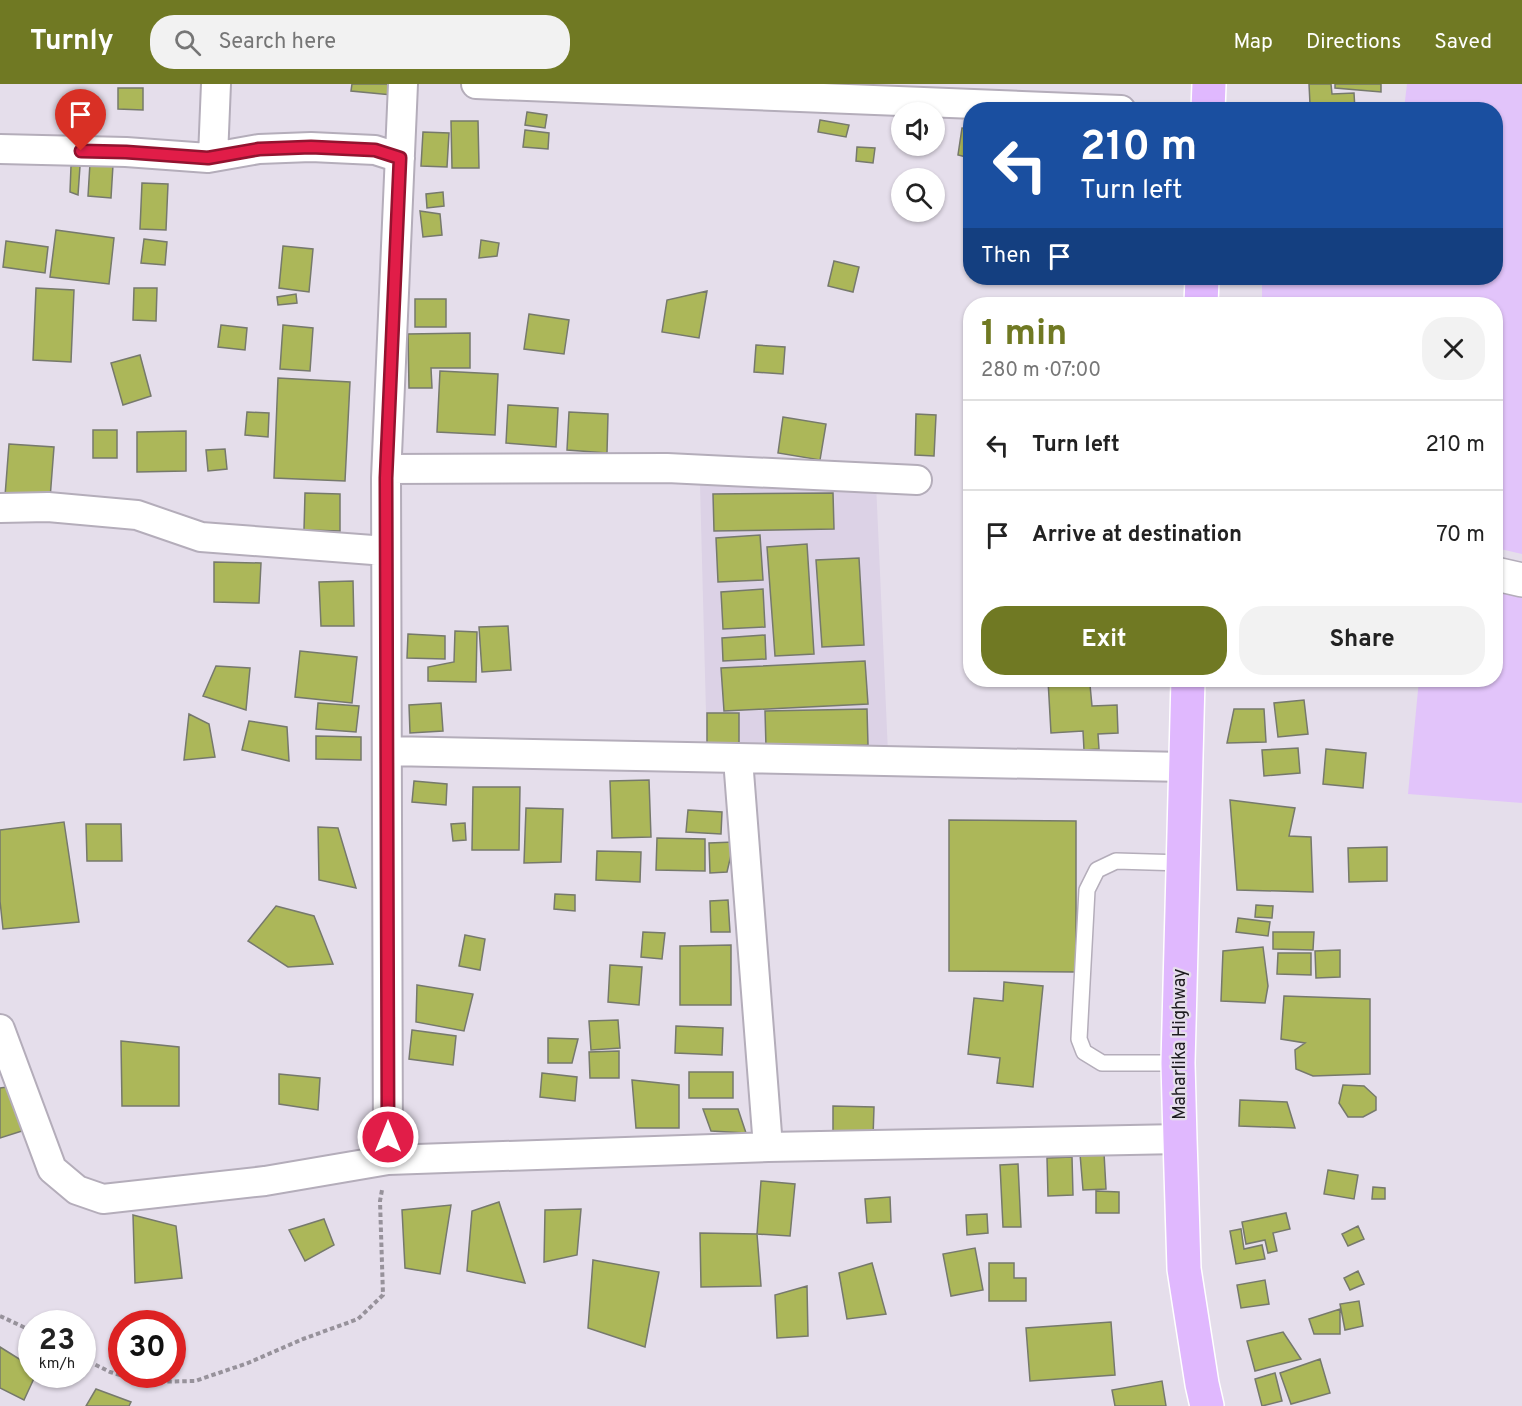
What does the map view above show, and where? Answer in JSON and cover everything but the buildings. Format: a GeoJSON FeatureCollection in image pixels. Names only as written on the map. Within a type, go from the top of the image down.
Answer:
{"type":"FeatureCollection","features":[{"type":"Feature","properties":{"kind":"highway"},"geometry":{"type":"LineString","coordinates":[[1208,102],[1209,84]]}},
{"type":"Feature","properties":{"kind":"highway","name":"Maharlika Highway"},"geometry":{"type":"LineString","coordinates":[[1188,687],[1178,1063],[1180,1138],[1184,1269],[1207,1406]]}},
{"type":"Feature","properties":{"kind":"street"},"geometry":{"type":"LineString","coordinates":[[213,157],[216,84]]}},
{"type":"Feature","properties":{"kind":"street"},"geometry":{"type":"LineString","coordinates":[[388,1160],[387,469],[403,84]]}},
{"type":"Feature","properties":{"kind":"street"},"geometry":{"type":"LineString","coordinates":[[476,84],[963,104]]}},
{"type":"Feature","properties":{"kind":"street"},"geometry":{"type":"LineString","coordinates":[[0,149],[213,157],[270,148],[311,147],[375,150],[400,158]]}},
{"type":"Feature","properties":{"kind":"street"},"geometry":{"type":"LineString","coordinates":[[387,469],[668,468],[918,480]]}},
{"type":"Feature","properties":{"kind":"street"},"geometry":{"type":"LineString","coordinates":[[0,508],[48,507],[137,515],[201,537],[386,551]]}},
{"type":"Feature","properties":{"kind":"street"},"geometry":{"type":"LineString","coordinates":[[1503,576],[1522,580]]}},
{"type":"Feature","properties":{"kind":"street"},"geometry":{"type":"LineString","coordinates":[[387,751],[1185,767]]}},
{"type":"Feature","properties":{"kind":"street"},"geometry":{"type":"LineString","coordinates":[[738,759],[768,1147]]}},
{"type":"Feature","properties":{"kind":"street"},"geometry":{"type":"LineString","coordinates":[[0,1029],[52,1169],[76,1190],[103,1198],[265,1181],[388,1160],[768,1147],[1180,1138]]}},
{"type":"Feature","properties":{"kind":"lane"},"geometry":{"type":"LineString","coordinates":[[1178,1063],[1102,1063],[1084,1052],[1079,1039],[1087,890],[1097,870],[1116,861],[1183,863]]}},
{"type":"Feature","properties":{"kind":"path"},"geometry":{"type":"LineString","coordinates":[[96,1365],[110,1372],[144,1382],[195,1381],[248,1363],[303,1339],[358,1319],[383,1295],[380,1201],[388,1160]]}},
{"type":"Feature","properties":{"kind":"path"},"geometry":{"type":"LineString","coordinates":[[0,1316],[18,1324]]}},
{"type":"Feature","properties":{"kind":"shaded area"},"geometry":{"type":"Polygon","coordinates":[[[1407,84],[1522,84],[1522,554],[1503,550],[1503,297],[1262,297],[1262,285],[1503,285],[1503,102],[1405,102],[1407,84]]]}},
{"type":"Feature","properties":{"kind":"shaded area"},"geometry":{"type":"Polygon","coordinates":[[[876,483],[888,753],[707,750],[700,485],[876,483]]]}},
{"type":"Feature","properties":{"kind":"shaded area"},"geometry":{"type":"Polygon","coordinates":[[[1503,588],[1522,593],[1522,803],[1408,794],[1418,687],[1503,687],[1503,588]]]}},
{"type":"Feature","properties":{"kind":"route"},"geometry":{"type":"LineString","coordinates":[[81,151],[208,158],[259,149],[311,147],[375,150],[400,158],[386,478],[388,1137]]}}]}
